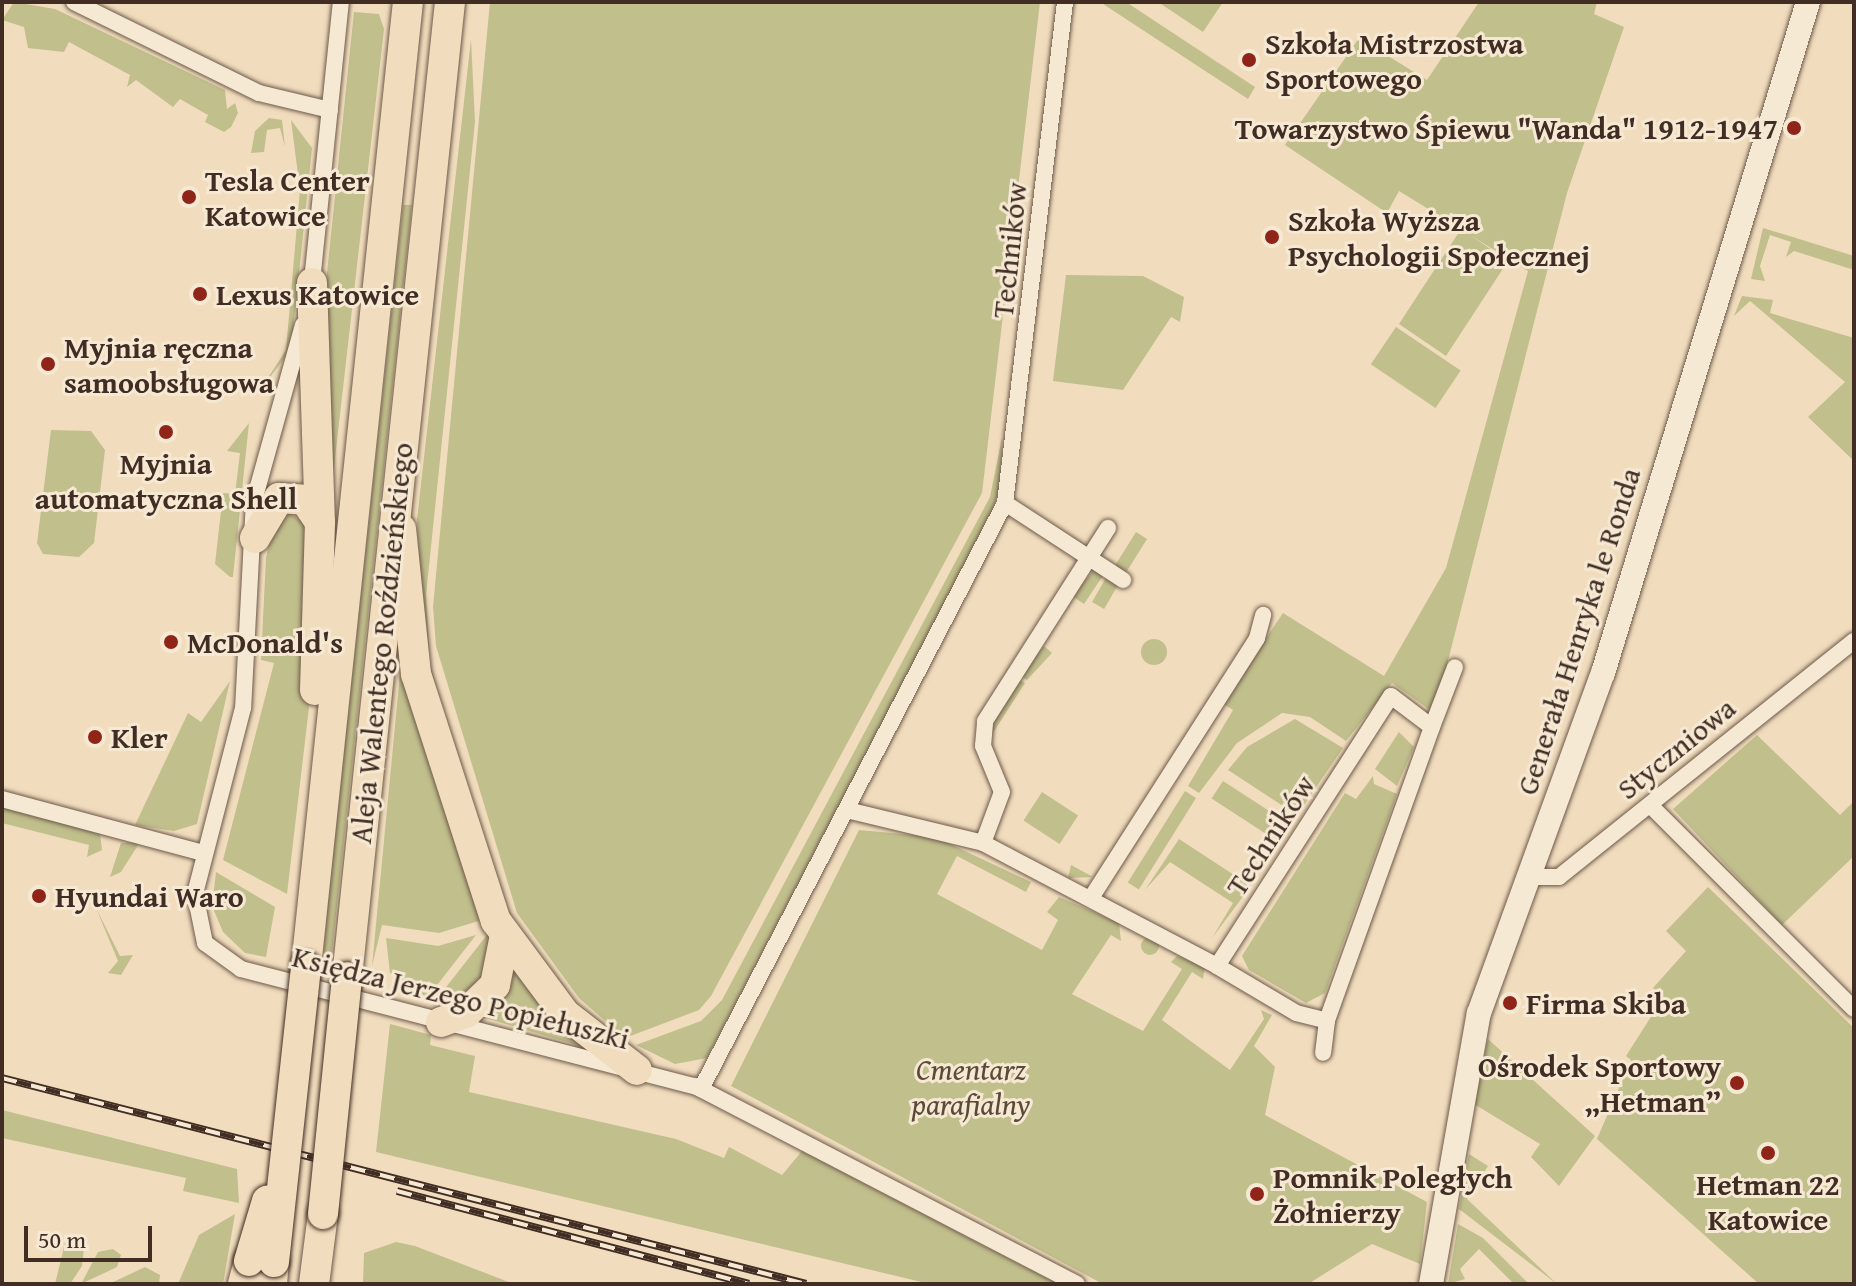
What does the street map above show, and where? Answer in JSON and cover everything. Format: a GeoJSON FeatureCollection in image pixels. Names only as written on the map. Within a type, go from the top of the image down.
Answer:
{"type":"FeatureCollection","features":[{"type":"Feature","properties":{"kind":"highway","name":"Aleja Walentego Roździeńskiego"},"geometry":{"type":"LineString","coordinates":[[260,1273],[287,1134],[408,2]]}},
{"type":"Feature","properties":{"kind":"highway","name":"Aleja Walentego Roździeńskiego"},"geometry":{"type":"LineString","coordinates":[[322,1277],[323,1214],[450,2]]}},
{"type":"Feature","properties":{"kind":"highway"},"geometry":{"type":"LineString","coordinates":[[312,283],[320,522],[307,772],[316,867]]}},
{"type":"Feature","properties":{"kind":"highway"},"geometry":{"type":"LineString","coordinates":[[255,538],[279,498],[305,500],[320,522]]}},
{"type":"Feature","properties":{"kind":"highway"},"geometry":{"type":"LineString","coordinates":[[395,507],[410,558],[416,674],[504,940],[565,1014],[637,1070]]}},
{"type":"Feature","properties":{"kind":"highway"},"geometry":{"type":"LineString","coordinates":[[441,1022],[466,1013],[495,985],[504,940]]}},
{"type":"Feature","properties":{"kind":"street"},"geometry":{"type":"LineString","coordinates":[[74,2],[259,93],[330,110]]}},
{"type":"Feature","properties":{"kind":"street"},"geometry":{"type":"LineString","coordinates":[[255,538],[254,500],[312,283],[341,2]]}},
{"type":"Feature","properties":{"kind":"street","name":"Techników"},"geometry":{"type":"LineString","coordinates":[[701,1089],[1005,503],[1065,2]]}},
{"type":"Feature","properties":{"kind":"street","name":"Generała Henryka le Ronda"},"geometry":{"type":"LineString","coordinates":[[1431,1284],[1468,1055],[1527,877],[1599,685],[1808,2]]}},
{"type":"Feature","properties":{"kind":"street"},"geometry":{"type":"LineString","coordinates":[[1005,503],[1123,580]]}},
{"type":"Feature","properties":{"kind":"street"},"geometry":{"type":"LineString","coordinates":[[983,843],[1002,792],[983,746],[985,721],[1108,528]]}},
{"type":"Feature","properties":{"kind":"street","name":"Księdza Jerzego Popiełuszki"},"geometry":{"type":"LineString","coordinates":[[255,538],[243,708],[203,853],[195,917],[222,959],[441,1022],[637,1070],[701,1089],[1077,1284]]}},
{"type":"Feature","properties":{"kind":"street"},"geometry":{"type":"LineString","coordinates":[[1091,898],[1257,638],[1263,615]]}},
{"type":"Feature","properties":{"kind":"street","name":"Styczniowa"},"geometry":{"type":"LineString","coordinates":[[1527,877],[1559,877],[1854,641]]}},
{"type":"Feature","properties":{"kind":"street"},"geometry":{"type":"LineString","coordinates":[[1323,1053],[1327,1021],[1455,667]]}},
{"type":"Feature","properties":{"kind":"street","name":"Techników"},"geometry":{"type":"LineString","coordinates":[[1217,966],[1391,696],[1432,727]]}},
{"type":"Feature","properties":{"kind":"street"},"geometry":{"type":"LineString","coordinates":[[2,799],[203,853]]}},
{"type":"Feature","properties":{"kind":"street"},"geometry":{"type":"LineString","coordinates":[[1650,805],[1854,1009]]}},
{"type":"Feature","properties":{"kind":"street"},"geometry":{"type":"LineString","coordinates":[[847,810],[937,826],[983,843],[1217,966],[1296,1013],[1327,1021]]}},
{"type":"Feature","properties":{"kind":"green space"},"geometry":{"type":"Polygon","coordinates":[[[14,2],[55,9],[225,90],[227,109],[235,103],[238,113],[231,127],[224,132],[205,122],[208,115],[180,99],[173,107],[136,80],[127,87],[130,75],[69,42],[64,52],[28,48],[24,27],[2,20],[14,2]]]}},
{"type":"Feature","properties":{"kind":"green space"},"geometry":{"type":"Polygon","coordinates":[[[490,2],[1040,2],[982,493],[711,996],[699,1010],[625,1038],[579,998],[517,913],[436,646],[433,607],[490,2]]]}},
{"type":"Feature","properties":{"kind":"green space"},"geometry":{"type":"Polygon","coordinates":[[[1100,2],[1126,2],[1255,87],[1248,99],[1100,2]]]}},
{"type":"Feature","properties":{"kind":"green space"},"geometry":{"type":"Polygon","coordinates":[[[1158,2],[1223,2],[1203,32],[1158,2]]]}},
{"type":"Feature","properties":{"kind":"green space"},"geometry":{"type":"Polygon","coordinates":[[[1479,2],[1597,2],[1594,14],[1624,27],[1567,193],[1437,704],[1433,712],[1392,683],[1346,741],[1310,717],[1282,713],[1237,743],[1199,793],[1188,786],[1233,710],[1222,703],[1283,613],[1384,676],[1446,568],[1528,271],[1470,235],[1508,261],[1446,356],[1399,324],[1461,229],[1399,191],[1387,213],[1285,145],[1359,38],[1427,80],[1479,2]]]}},
{"type":"Feature","properties":{"kind":"green space"},"geometry":{"type":"Polygon","coordinates":[[[354,12],[379,14],[384,29],[333,476],[320,341],[354,12]]]}},
{"type":"Feature","properties":{"kind":"green space"},"geometry":{"type":"Polygon","coordinates":[[[471,39],[475,122],[426,595],[430,664],[442,708],[425,663],[417,520],[471,39]]]}},
{"type":"Feature","properties":{"kind":"green space"},"geometry":{"type":"Polygon","coordinates":[[[269,118],[282,120],[285,147],[280,128],[267,130],[264,152],[251,153],[255,131],[269,118]]]}},
{"type":"Feature","properties":{"kind":"green space"},"geometry":{"type":"Polygon","coordinates":[[[291,120],[312,148],[291,350],[260,390],[286,350],[300,190],[291,120]]]}},
{"type":"Feature","properties":{"kind":"green space"},"geometry":{"type":"Polygon","coordinates":[[[403,205],[412,205],[330,970],[322,969],[327,910],[403,205]]]}},
{"type":"Feature","properties":{"kind":"green space"},"geometry":{"type":"Polygon","coordinates":[[[1763,228],[1854,256],[1854,270],[1794,251],[1786,257],[1791,242],[1770,235],[1760,266],[1765,281],[1751,279],[1763,228]]]}},
{"type":"Feature","properties":{"kind":"green space"},"geometry":{"type":"Polygon","coordinates":[[[1066,275],[1143,276],[1184,297],[1180,322],[1171,317],[1123,390],[1053,381],[1066,275]]]}},
{"type":"Feature","properties":{"kind":"green space"},"geometry":{"type":"Polygon","coordinates":[[[1742,296],[1773,300],[1770,313],[1854,338],[1854,461],[1808,417],[1845,382],[1750,301],[1734,316],[1742,296]]]}},
{"type":"Feature","properties":{"kind":"green space"},"geometry":{"type":"Polygon","coordinates":[[[1396,327],[1461,371],[1436,408],[1371,364],[1396,327]]]}},
{"type":"Feature","properties":{"kind":"green space"},"geometry":{"type":"Polygon","coordinates":[[[249,423],[233,577],[230,577],[215,564],[223,493],[235,494],[240,453],[227,451],[249,423]]]}},
{"type":"Feature","properties":{"kind":"green space"},"geometry":{"type":"Polygon","coordinates":[[[51,430],[91,431],[105,450],[94,543],[79,557],[43,554],[37,543],[51,430]]]}},
{"type":"Feature","properties":{"kind":"green space"},"geometry":{"type":"Polygon","coordinates":[[[1002,437],[1001,483],[990,518],[707,1058],[675,1064],[636,1045],[701,1021],[722,1000],[990,497],[1002,437]]]}},
{"type":"Feature","properties":{"kind":"green space"},"geometry":{"type":"Polygon","coordinates":[[[290,514],[303,522],[312,552],[312,682],[287,894],[223,860],[274,663],[261,660],[266,558],[273,524],[290,514]]]}},
{"type":"Feature","properties":{"kind":"green space"},"geometry":{"type":"Polygon","coordinates":[[[1136,532],[1147,539],[1126,572],[1115,565],[1136,532]]]}},
{"type":"Feature","properties":{"kind":"green space"},"geometry":{"type":"Polygon","coordinates":[[[1096,568],[1104,574],[1084,604],[1072,596],[1096,568]]]}},
{"type":"Feature","properties":{"kind":"green space"},"geometry":{"type":"Polygon","coordinates":[[[1107,576],[1119,583],[1104,609],[1092,602],[1107,576]]]}},
{"type":"Feature","properties":{"kind":"green space"},"geometry":{"type":"Polygon","coordinates":[[[1154,639],[1163,643],[1167,652],[1163,661],[1154,665],[1145,661],[1141,652],[1145,643],[1154,639]]]}},
{"type":"Feature","properties":{"kind":"green space"},"geometry":{"type":"Polygon","coordinates":[[[1044,646],[1052,653],[1027,680],[1021,676],[1044,646]]]}},
{"type":"Feature","properties":{"kind":"green space"},"geometry":{"type":"Polygon","coordinates":[[[402,653],[485,919],[439,933],[382,925],[372,966],[402,653]]]}},
{"type":"Feature","properties":{"kind":"green space"},"geometry":{"type":"Polygon","coordinates":[[[1019,680],[1025,683],[991,736],[995,717],[1019,680]]]}},
{"type":"Feature","properties":{"kind":"green space"},"geometry":{"type":"Polygon","coordinates":[[[230,681],[197,824],[174,831],[135,825],[188,713],[201,722],[230,681]]]}},
{"type":"Feature","properties":{"kind":"green space"},"geometry":{"type":"Polygon","coordinates":[[[1295,719],[1343,748],[1297,815],[1228,770],[1247,747],[1295,719]]]}},
{"type":"Feature","properties":{"kind":"green space"},"geometry":{"type":"Polygon","coordinates":[[[1399,732],[1414,747],[1397,786],[1375,769],[1399,732]]]}},
{"type":"Feature","properties":{"kind":"green space"},"geometry":{"type":"Polygon","coordinates":[[[1757,735],[1840,815],[1854,801],[1854,856],[1782,925],[1673,809],[1757,735]]]}},
{"type":"Feature","properties":{"kind":"green space"},"geometry":{"type":"Polygon","coordinates":[[[1373,776],[1374,784],[1397,794],[1325,993],[1306,1003],[1249,970],[1242,956],[1345,793],[1356,799],[1373,776]]]}},
{"type":"Feature","properties":{"kind":"green space"},"geometry":{"type":"Polygon","coordinates":[[[1223,781],[1290,825],[1279,842],[1212,799],[1223,781]]]}},
{"type":"Feature","properties":{"kind":"green space"},"geometry":{"type":"Polygon","coordinates":[[[1185,791],[1196,798],[1139,889],[1128,883],[1185,791]]]}},
{"type":"Feature","properties":{"kind":"green space"},"geometry":{"type":"Polygon","coordinates":[[[1042,792],[1078,815],[1060,844],[1023,821],[1042,792]]]}},
{"type":"Feature","properties":{"kind":"green space"},"geometry":{"type":"Polygon","coordinates":[[[2,806],[100,833],[102,850],[87,857],[89,845],[2,823],[2,806]]]}},
{"type":"Feature","properties":{"kind":"green space","name":"Cmentarz parafialny"},"geometry":{"type":"Polygon","coordinates":[[[859,830],[935,837],[1031,882],[1026,892],[957,856],[937,894],[1042,950],[1058,920],[1047,912],[1059,897],[1119,923],[1121,941],[1111,935],[1072,994],[1143,1031],[1182,969],[1171,962],[1177,956],[1205,966],[1203,979],[1192,972],[1162,1020],[1230,1070],[1264,1019],[1261,1010],[1272,1015],[1254,1046],[1275,1067],[1265,1115],[1427,1202],[1420,1264],[1372,1244],[1308,1284],[1103,1284],[731,1086],[859,830]]]}},
{"type":"Feature","properties":{"kind":"green space"},"geometry":{"type":"Polygon","coordinates":[[[1179,839],[1251,886],[1212,938],[1233,903],[1170,862],[1145,890],[1179,839]]]}},
{"type":"Feature","properties":{"kind":"green space"},"geometry":{"type":"Polygon","coordinates":[[[140,842],[121,872],[110,877],[121,843],[140,842]]]}},
{"type":"Feature","properties":{"kind":"green space"},"geometry":{"type":"Polygon","coordinates":[[[1071,865],[1093,877],[1068,878],[1071,865]]]}},
{"type":"Feature","properties":{"kind":"green space"},"geometry":{"type":"Polygon","coordinates":[[[216,872],[275,907],[266,957],[245,953],[223,932],[212,906],[216,872]]]}},
{"type":"Feature","properties":{"kind":"green space","name":"Ośrodek Sportowy „Hetman”"},"geometry":{"type":"Polygon","coordinates":[[[1708,887],[1854,1028],[1854,1284],[1759,1284],[1597,1139],[1631,1060],[1626,1056],[1663,998],[1653,988],[1686,951],[1666,931],[1708,887]]]}},
{"type":"Feature","properties":{"kind":"green space"},"geometry":{"type":"Polygon","coordinates":[[[96,908],[120,956],[133,955],[121,975],[108,973],[118,961],[96,908]]]}},
{"type":"Feature","properties":{"kind":"green space"},"geometry":{"type":"Polygon","coordinates":[[[490,931],[493,973],[453,1005],[436,1000],[490,931]]]}},
{"type":"Feature","properties":{"kind":"green space"},"geometry":{"type":"Polygon","coordinates":[[[476,935],[427,998],[390,973],[386,938],[438,946],[476,935]]]}},
{"type":"Feature","properties":{"kind":"green space"},"geometry":{"type":"Polygon","coordinates":[[[1146,937],[1154,937],[1159,946],[1157,953],[1146,955],[1141,950],[1141,942],[1146,937]]]}},
{"type":"Feature","properties":{"kind":"green space"},"geometry":{"type":"Polygon","coordinates":[[[509,965],[542,1005],[584,1047],[478,1016],[509,965]]]}},
{"type":"Feature","properties":{"kind":"green space"},"geometry":{"type":"Polygon","coordinates":[[[390,1024],[431,1035],[430,1045],[475,1056],[469,1092],[676,1139],[724,1158],[729,1147],[782,1175],[802,1151],[1058,1284],[930,1284],[376,1152],[390,1024]]]}},
{"type":"Feature","properties":{"kind":"green space"},"geometry":{"type":"Polygon","coordinates":[[[1488,1039],[1595,1136],[1559,1186],[1531,1157],[1540,1144],[1474,1104],[1488,1039]]]}},
{"type":"Feature","properties":{"kind":"green space"},"geometry":{"type":"Polygon","coordinates":[[[2,1110],[237,1169],[239,1203],[183,1191],[186,1178],[2,1138],[2,1110]]]}},
{"type":"Feature","properties":{"kind":"green space"},"geometry":{"type":"Polygon","coordinates":[[[1469,1154],[1488,1166],[1467,1199],[1557,1284],[1459,1209],[1469,1154]]]}},
{"type":"Feature","properties":{"kind":"green space"},"geometry":{"type":"Polygon","coordinates":[[[235,1214],[223,1284],[178,1284],[199,1235],[235,1214]]]}},
{"type":"Feature","properties":{"kind":"green space"},"geometry":{"type":"Polygon","coordinates":[[[1458,1224],[1483,1238],[1529,1284],[1514,1284],[1479,1249],[1460,1269],[1465,1279],[1448,1284],[1458,1224]]]}},
{"type":"Feature","properties":{"kind":"green space"},"geometry":{"type":"Polygon","coordinates":[[[396,1242],[415,1246],[514,1284],[363,1284],[364,1253],[396,1242]]]}},
{"type":"Feature","properties":{"kind":"green space"},"geometry":{"type":"Polygon","coordinates":[[[65,1243],[84,1247],[82,1266],[70,1284],[55,1284],[65,1243]]]}},
{"type":"Feature","properties":{"kind":"green space"},"geometry":{"type":"Polygon","coordinates":[[[113,1249],[121,1255],[117,1267],[81,1284],[98,1252],[113,1249]]]}},
{"type":"Feature","properties":{"kind":"green space"},"geometry":{"type":"Polygon","coordinates":[[[145,1267],[160,1275],[159,1284],[109,1284],[145,1267]]]}},
{"type":"Feature","properties":{"kind":"railway"},"geometry":{"type":"LineString","coordinates":[[2,1078],[806,1284]]}},
{"type":"Feature","properties":{"kind":"railway"},"geometry":{"type":"LineString","coordinates":[[397,1191],[749,1284]]}},
{"type":"Feature","properties":{"kind":"place","name":"Szkoła Mistrzostwa Sportowego"},"geometry":{"type":"Point","coordinates":[1249,60]}},
{"type":"Feature","properties":{"kind":"place","name":"Towarzystwo Śpiewu \"Wanda\" 1912-1947"},"geometry":{"type":"Point","coordinates":[1794,128]}},
{"type":"Feature","properties":{"kind":"place","name":"Tesla Center Katowice"},"geometry":{"type":"Point","coordinates":[189,197]}},
{"type":"Feature","properties":{"kind":"place","name":"Szkoła Wyższa Psychologii Społecznej"},"geometry":{"type":"Point","coordinates":[1272,237]}},
{"type":"Feature","properties":{"kind":"place","name":"Lexus Katowice"},"geometry":{"type":"Point","coordinates":[200,294]}},
{"type":"Feature","properties":{"kind":"place","name":"Myjnia ręczna samoobsługowa"},"geometry":{"type":"Point","coordinates":[48,364]}},
{"type":"Feature","properties":{"kind":"place","name":"Myjnia automatyczna Shell"},"geometry":{"type":"Point","coordinates":[166,432]}},
{"type":"Feature","properties":{"kind":"place","name":"McDonald's"},"geometry":{"type":"Point","coordinates":[171,642]}},
{"type":"Feature","properties":{"kind":"place","name":"Kler"},"geometry":{"type":"Point","coordinates":[95,737]}},
{"type":"Feature","properties":{"kind":"place","name":"Hyundai Waro"},"geometry":{"type":"Point","coordinates":[39,896]}},
{"type":"Feature","properties":{"kind":"place","name":"Firma Skiba"},"geometry":{"type":"Point","coordinates":[1510,1003]}},
{"type":"Feature","properties":{"kind":"place","name":"Ośrodek Sportowy „Hetman”"},"geometry":{"type":"Point","coordinates":[1737,1083]}},
{"type":"Feature","properties":{"kind":"place","name":"Hetman 22 Katowice"},"geometry":{"type":"Point","coordinates":[1768,1153]}},
{"type":"Feature","properties":{"kind":"place","name":"Pomnik Poległych Żołnierzy"},"geometry":{"type":"Point","coordinates":[1257,1194]}}]}
